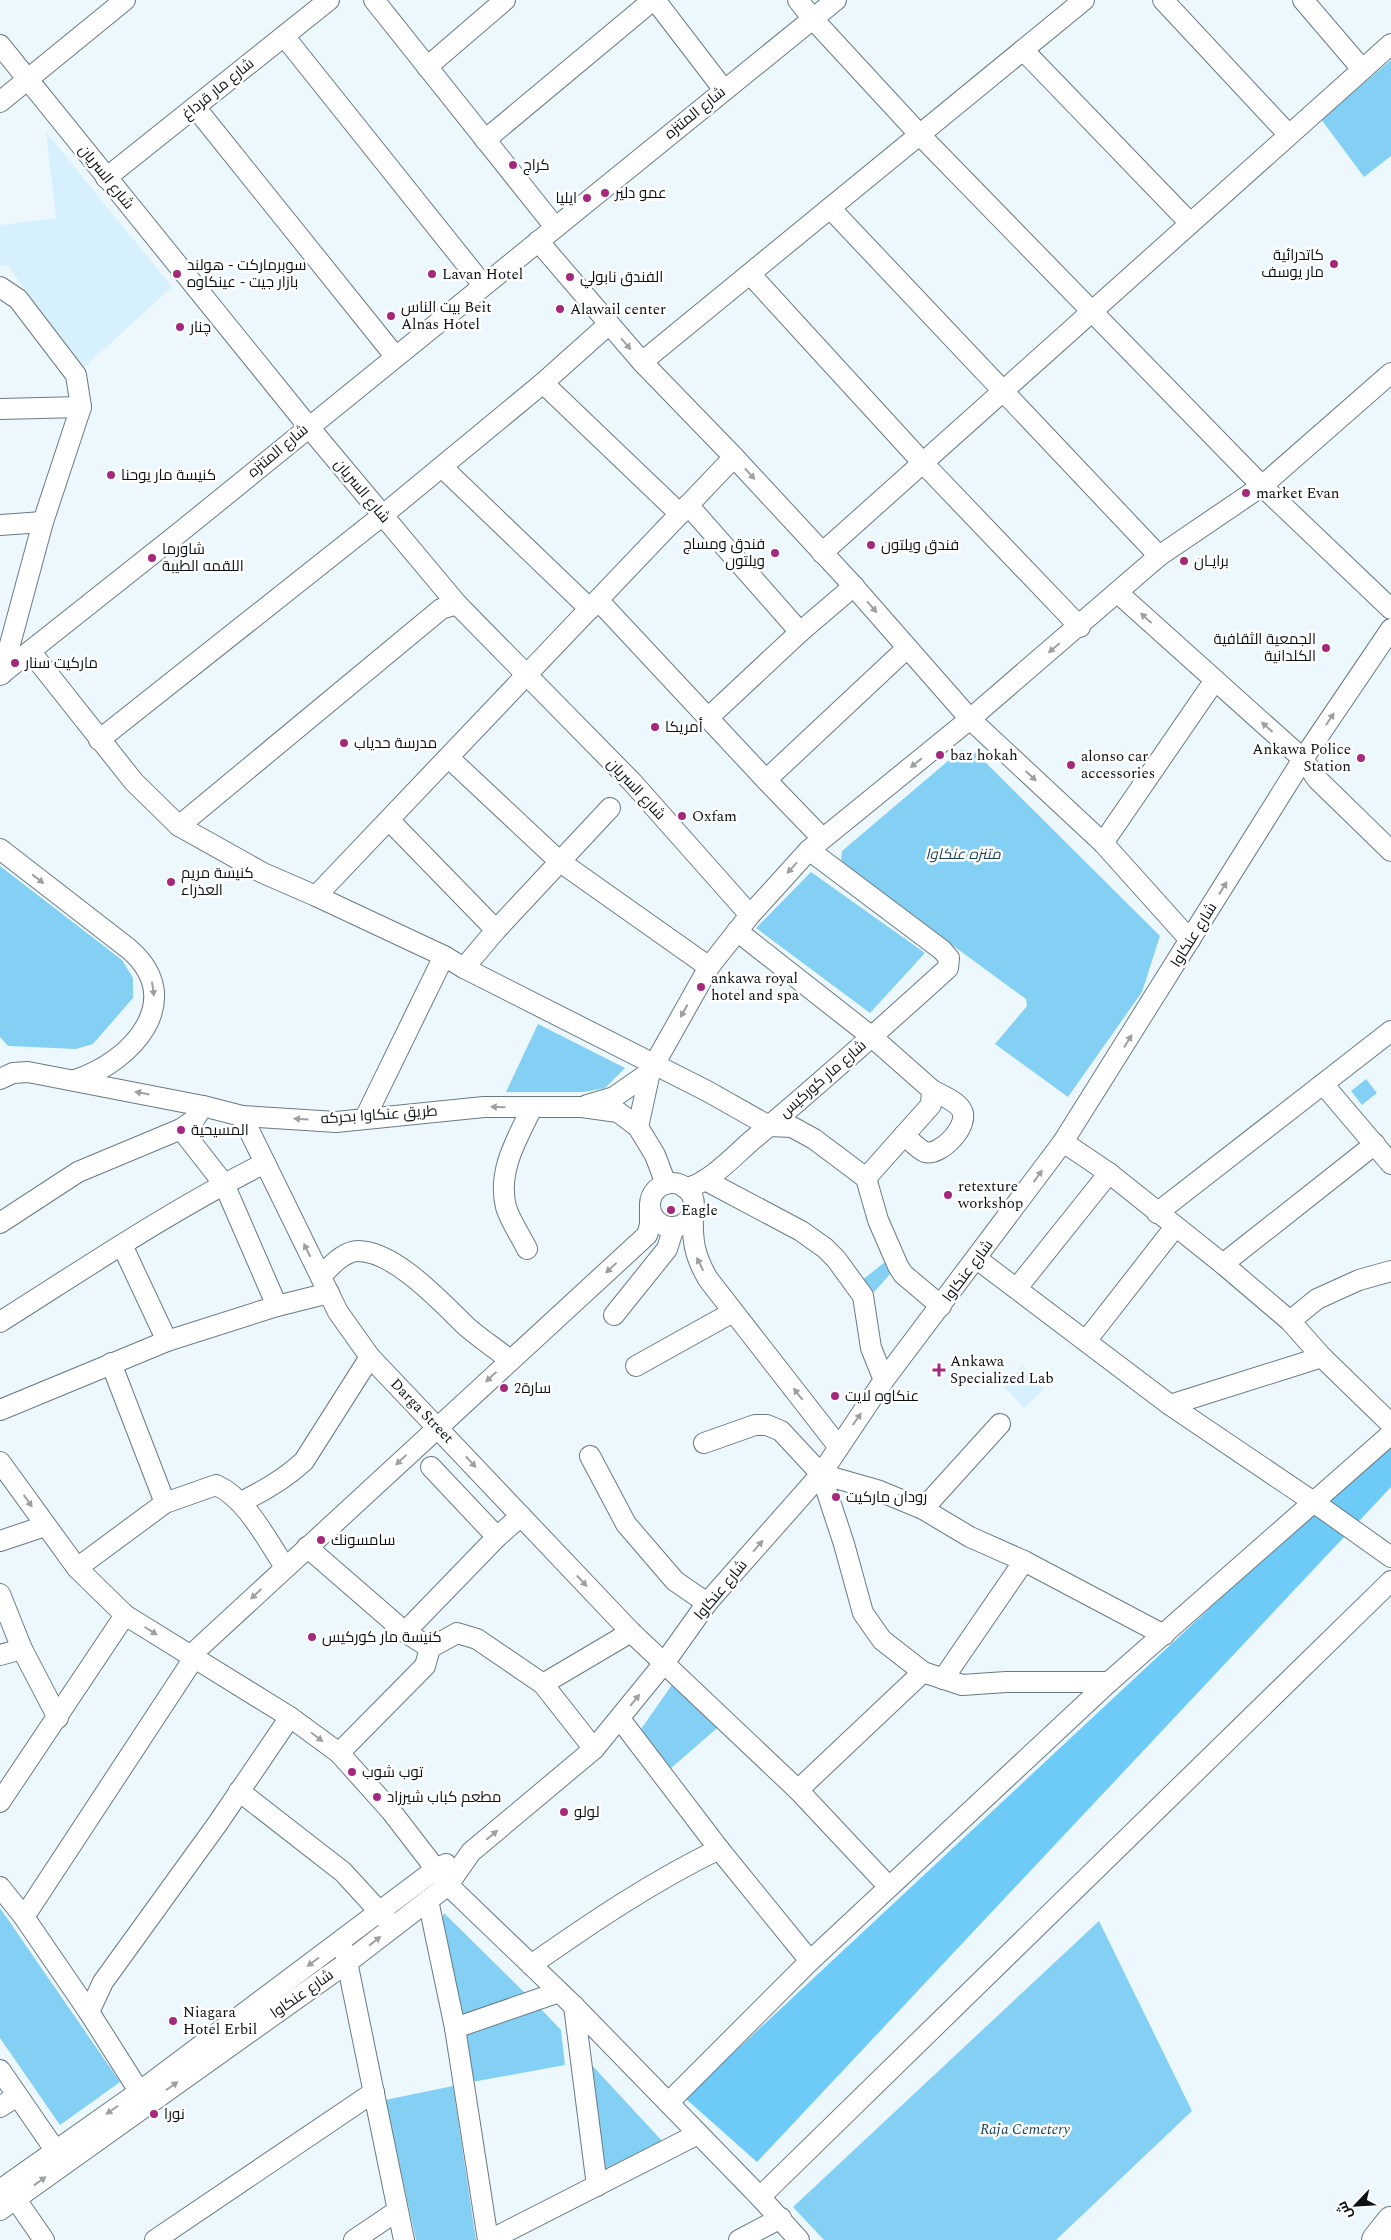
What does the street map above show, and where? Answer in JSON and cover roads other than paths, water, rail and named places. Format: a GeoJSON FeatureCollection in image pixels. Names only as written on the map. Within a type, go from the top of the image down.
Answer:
{"type":"FeatureCollection","features":[{"type":"Feature","properties":{"kind":"highway"},"geometry":{"type":"LineString","coordinates":[[1376,2240],[1391,2221]]}},
{"type":"Feature","properties":{"kind":"street"},"geometry":{"type":"LineString","coordinates":[[0,102],[28,77],[125,0]]}},
{"type":"Feature","properties":{"kind":"street","name":"شارع مار قرداغ"},"geometry":{"type":"LineString","coordinates":[[106,178],[329,0]]}},
{"type":"Feature","properties":{"kind":"street"},"geometry":{"type":"LineString","coordinates":[[374,0],[554,227]]}},
{"type":"Feature","properties":{"kind":"street"},"geometry":{"type":"LineString","coordinates":[[427,67],[506,0]]}},
{"type":"Feature","properties":{"kind":"street"},"geometry":{"type":"LineString","coordinates":[[485,140],[654,0],[724,90]]}},
{"type":"Feature","properties":{"kind":"street"},"geometry":{"type":"LineString","coordinates":[[798,0],[812,18],[920,135],[1262,486],[1391,609]]}},
{"type":"Feature","properties":{"kind":"street","name":"شارع المتنزه"},"geometry":{"type":"LineString","coordinates":[[1,675],[184,529],[308,426],[836,0]]}},
{"type":"Feature","properties":{"kind":"street"},"geometry":{"type":"LineString","coordinates":[[642,362],[1084,0]]}},
{"type":"Feature","properties":{"kind":"street"},"geometry":{"type":"LineString","coordinates":[[1163,0],[1288,134]]}},
{"type":"Feature","properties":{"kind":"street"},"geometry":{"type":"LineString","coordinates":[[1303,0],[1362,69]]}},
{"type":"Feature","properties":{"kind":"street"},"geometry":{"type":"LineString","coordinates":[[284,36],[483,285]]}},
{"type":"Feature","properties":{"kind":"street"},"geometry":{"type":"LineString","coordinates":[[822,553],[1288,134],[1391,44]]}},
{"type":"Feature","properties":{"kind":"street","name":"شارع السريان"},"geometry":{"type":"LineString","coordinates":[[0,45],[28,77],[106,178],[308,426],[457,604],[632,782],[750,915]]}},
{"type":"Feature","properties":{"kind":"street"},"geometry":{"type":"LineString","coordinates":[[1023,50],[1190,223]]}},
{"type":"Feature","properties":{"kind":"street"},"geometry":{"type":"LineString","coordinates":[[195,107],[395,356]]}},
{"type":"Feature","properties":{"kind":"street"},"geometry":{"type":"LineString","coordinates":[[830,208],[1159,556]]}},
{"type":"Feature","properties":{"kind":"street"},"geometry":{"type":"LineString","coordinates":[[538,240],[642,362],[734,457],[854,586],[970,719],[1103,843],[1190,940]]}},
{"type":"Feature","properties":{"kind":"street"},"geometry":{"type":"LineString","coordinates":[[750,274],[924,463],[1080,626]]}},
{"type":"Feature","properties":{"kind":"street"},"geometry":{"type":"LineString","coordinates":[[0,287],[18,299],[76,375],[81,407],[43,522],[1,675]]}},
{"type":"Feature","properties":{"kind":"street"},"geometry":{"type":"LineString","coordinates":[[99,740],[442,467],[543,383],[609,324]]}},
{"type":"Feature","properties":{"kind":"street"},"geometry":{"type":"LineString","coordinates":[[838,1446],[733,1312],[699,1265],[694,1250],[693,1199],[675,1186],[638,1127],[652,1068],[709,967],[750,915],[816,844],[970,719],[1159,556],[1262,486],[1391,373]]}},
{"type":"Feature","properties":{"kind":"street"},"geometry":{"type":"LineString","coordinates":[[543,383],[684,510],[800,632]]}},
{"type":"Feature","properties":{"kind":"street"},"geometry":{"type":"LineString","coordinates":[[0,409],[81,407]]}},
{"type":"Feature","properties":{"kind":"street"},"geometry":{"type":"LineString","coordinates":[[316,896],[734,457]]}},
{"type":"Feature","properties":{"kind":"street"},"geometry":{"type":"LineString","coordinates":[[442,467],[594,604],[709,717],[766,780],[816,844]]}},
{"type":"Feature","properties":{"kind":"street"},"geometry":{"type":"LineString","coordinates":[[0,525],[43,522]]}},
{"type":"Feature","properties":{"kind":"street"},"geometry":{"type":"LineString","coordinates":[[709,717],[800,632],[854,586]]}},
{"type":"Feature","properties":{"kind":"street"},"geometry":{"type":"LineString","coordinates":[[1118,593],[1303,759],[1317,779],[1391,850]]}},
{"type":"Feature","properties":{"kind":"street"},"geometry":{"type":"LineString","coordinates":[[179,826],[441,609],[457,604]]}},
{"type":"Feature","properties":{"kind":"street","name":"شارع عنكاوا"},"geometry":{"type":"LineString","coordinates":[[143,2098],[341,1940],[436,1869],[471,1852],[594,1749],[620,1719],[708,1603],[821,1474],[884,1380],[977,1259],[1063,1142],[1303,759],[1391,629]]}},
{"type":"Feature","properties":{"kind":"street"},"geometry":{"type":"LineString","coordinates":[[766,780],[907,648]]}},
{"type":"Feature","properties":{"kind":"street"},"geometry":{"type":"LineString","coordinates":[[30,651],[134,782],[179,826],[263,873],[444,956],[652,1068],[707,1091],[770,1126],[792,1127],[814,1139],[866,1178],[878,1220],[898,1266],[903,1274],[941,1306]]}},
{"type":"Feature","properties":{"kind":"street"},"geometry":{"type":"LineString","coordinates":[[1103,843],[1215,680]]}},
{"type":"Feature","properties":{"kind":"street"},"geometry":{"type":"LineString","coordinates":[[449,758],[559,861],[709,967]]}},
{"type":"Feature","properties":{"kind":"street"},"geometry":{"type":"LineString","coordinates":[[464,968],[496,930],[610,808]]}},
{"type":"Feature","properties":{"kind":"street"},"geometry":{"type":"LineString","coordinates":[[389,820],[496,930]]}},
{"type":"Feature","properties":{"kind":"street","name":"شارع مار كوركيس"},"geometry":{"type":"LineString","coordinates":[[675,1186],[693,1187],[705,1180],[770,1126],[948,968],[949,958],[942,950],[816,844]]}},
{"type":"Feature","properties":{"kind":"street"},"geometry":{"type":"LineString","coordinates":[[0,849],[129,949],[142,960],[150,974],[154,991],[154,1008],[138,1038],[112,1063],[75,1080]]}},
{"type":"Feature","properties":{"kind":"street"},"geometry":{"type":"LineString","coordinates":[[737,931],[872,1037],[932,1090],[960,1107],[964,1114],[964,1121],[960,1128],[940,1149],[932,1153],[924,1152],[904,1135]]}},
{"type":"Feature","properties":{"kind":"street"},"geometry":{"type":"LineString","coordinates":[[365,1118],[444,956]]}},
{"type":"Feature","properties":{"kind":"street"},"geometry":{"type":"LineString","coordinates":[[1157,1213],[1391,1031]]}},
{"type":"Feature","properties":{"kind":"street"},"geometry":{"type":"LineString","coordinates":[[582,1107],[614,1097],[652,1068]]}},
{"type":"Feature","properties":{"kind":"street","name":"طريق عنكاوا بحركه"},"geometry":{"type":"LineString","coordinates":[[0,1079],[14,1073],[28,1072],[203,1106],[242,1116],[336,1122],[484,1107],[582,1107],[618,1112],[638,1127]]}},
{"type":"Feature","properties":{"kind":"street"},"geometry":{"type":"LineString","coordinates":[[1323,1084],[1391,1164]]}},
{"type":"Feature","properties":{"kind":"street"},"geometry":{"type":"LineString","coordinates":[[866,1178],[931,1105],[932,1090]]}},
{"type":"Feature","properties":{"kind":"street"},"geometry":{"type":"LineString","coordinates":[[0,1223],[78,1172],[181,1129],[194,1120],[203,1106]]}},
{"type":"Feature","properties":{"kind":"street"},"geometry":{"type":"LineString","coordinates":[[527,1249],[506,1208],[503,1178],[512,1150],[532,1108]]}},
{"type":"Feature","properties":{"kind":"street","name":"Darga Street"},"geometry":{"type":"LineString","coordinates":[[242,1116],[338,1312],[370,1357],[631,1632],[665,1662],[798,1790],[889,1887]]}},
{"type":"Feature","properties":{"kind":"street"},"geometry":{"type":"LineString","coordinates":[[181,1129],[224,1184],[277,1306]]}},
{"type":"Feature","properties":{"kind":"street"},"geometry":{"type":"LineString","coordinates":[[1063,1142],[1109,1173],[1223,1264],[1290,1321],[1322,1357],[1391,1424]]}},
{"type":"Feature","properties":{"kind":"street"},"geometry":{"type":"LineString","coordinates":[[1223,1264],[1375,1144]]}},
{"type":"Feature","properties":{"kind":"street"},"geometry":{"type":"LineString","coordinates":[[0,1322],[122,1245],[224,1184],[265,1163]]}},
{"type":"Feature","properties":{"kind":"street"},"geometry":{"type":"LineString","coordinates":[[1017,1288],[1109,1173]]}},
{"type":"Feature","properties":{"kind":"street"},"geometry":{"type":"LineString","coordinates":[[705,1180],[800,1231],[825,1248],[836,1259],[863,1296],[871,1348],[884,1380]]}},
{"type":"Feature","properties":{"kind":"street"},"geometry":{"type":"LineString","coordinates":[[24,1917],[192,1657],[307,1546],[647,1235],[650,1225],[650,1206],[654,1192],[675,1186]]}},
{"type":"Feature","properties":{"kind":"street"},"geometry":{"type":"LineString","coordinates":[[650,1206],[651,1212],[659,1223],[674,1227],[686,1222],[693,1212]]}},
{"type":"Feature","properties":{"kind":"street"},"geometry":{"type":"LineString","coordinates":[[614,1315],[660,1259],[667,1248],[674,1227]]}},
{"type":"Feature","properties":{"kind":"street"},"geometry":{"type":"LineString","coordinates":[[1086,1341],[1175,1227]]}},
{"type":"Feature","properties":{"kind":"street"},"geometry":{"type":"LineString","coordinates":[[122,1245],[167,1341]]}},
{"type":"Feature","properties":{"kind":"street"},"geometry":{"type":"LineString","coordinates":[[0,1410],[167,1341],[277,1306],[325,1285],[334,1262],[356,1251],[372,1254],[410,1274],[469,1328],[510,1360]]}},
{"type":"Feature","properties":{"kind":"street"},"geometry":{"type":"LineString","coordinates":[[977,1259],[1170,1405],[1391,1557]]}},
{"type":"Feature","properties":{"kind":"street"},"geometry":{"type":"LineString","coordinates":[[1290,1321],[1316,1299],[1359,1280],[1391,1271]]}},
{"type":"Feature","properties":{"kind":"street"},"geometry":{"type":"LineString","coordinates":[[636,1366],[733,1312]]}},
{"type":"Feature","properties":{"kind":"street"},"geometry":{"type":"LineString","coordinates":[[241,1502],[273,1486],[304,1461],[370,1357]]}},
{"type":"Feature","properties":{"kind":"street"},"geometry":{"type":"LineString","coordinates":[[1170,1405],[1322,1357]]}},
{"type":"Feature","properties":{"kind":"street"},"geometry":{"type":"LineString","coordinates":[[112,1364],[165,1503]]}},
{"type":"Feature","properties":{"kind":"street"},"geometry":{"type":"LineString","coordinates":[[923,1509],[1000,1424]]}},
{"type":"Feature","properties":{"kind":"street"},"geometry":{"type":"LineString","coordinates":[[704,1444],[755,1425],[768,1425],[780,1431],[821,1474],[844,1544],[863,1613],[882,1640],[923,1672],[962,1684],[1109,1682]]}},
{"type":"Feature","properties":{"kind":"street"},"geometry":{"type":"LineString","coordinates":[[669,2102],[810,1961],[1109,1682],[1315,1503],[1391,1434]]}},
{"type":"Feature","properties":{"kind":"street"},"geometry":{"type":"LineString","coordinates":[[590,1456],[626,1524],[641,1544],[675,1581],[708,1603]]}},
{"type":"Feature","properties":{"kind":"street"},"geometry":{"type":"LineString","coordinates":[[0,1462],[77,1568],[126,1615],[290,1717],[339,1753],[391,1811],[448,1885],[560,1992],[669,2102],[781,2218],[799,2240]]}},
{"type":"Feature","properties":{"kind":"street"},"geometry":{"type":"LineString","coordinates":[[431,1467],[496,1537]]}},
{"type":"Feature","properties":{"kind":"street"},"geometry":{"type":"LineString","coordinates":[[821,1474],[877,1490],[923,1509],[970,1537],[1024,1561],[1164,1635]]}},
{"type":"Feature","properties":{"kind":"street"},"geometry":{"type":"LineString","coordinates":[[77,1568],[165,1503],[216,1485],[226,1489],[241,1502],[285,1567]]}},
{"type":"Feature","properties":{"kind":"street"},"geometry":{"type":"LineString","coordinates":[[405,1632],[496,1537],[521,1516]]}},
{"type":"Feature","properties":{"kind":"street"},"geometry":{"type":"LineString","coordinates":[[0,1541],[45,1526]]}},
{"type":"Feature","properties":{"kind":"street"},"geometry":{"type":"LineString","coordinates":[[307,1546],[405,1632],[430,1648]]}},
{"type":"Feature","properties":{"kind":"street"},"geometry":{"type":"LineString","coordinates":[[944,1679],[1024,1561]]}},
{"type":"Feature","properties":{"kind":"street"},"geometry":{"type":"LineString","coordinates":[[760,2197],[1391,1581]]}},
{"type":"Feature","properties":{"kind":"street"},"geometry":{"type":"LineString","coordinates":[[0,1594],[22,1649],[58,1718]]}},
{"type":"Feature","properties":{"kind":"street"},"geometry":{"type":"LineString","coordinates":[[0,1802],[126,1615]]}},
{"type":"Feature","properties":{"kind":"street"},"geometry":{"type":"LineString","coordinates":[[543,1684],[631,1632]]}},
{"type":"Feature","properties":{"kind":"street"},"geometry":{"type":"LineString","coordinates":[[339,1753],[425,1666],[430,1648],[457,1633],[477,1639],[543,1684],[594,1749]]}},
{"type":"Feature","properties":{"kind":"street"},"geometry":{"type":"LineString","coordinates":[[0,1655],[22,1649]]}},
{"type":"Feature","properties":{"kind":"street"},"geometry":{"type":"LineString","coordinates":[[798,1790],[923,1672]]}},
{"type":"Feature","properties":{"kind":"street"},"geometry":{"type":"LineString","coordinates":[[89,2012],[103,1982],[218,1823],[290,1717]]}},
{"type":"Feature","properties":{"kind":"street"},"geometry":{"type":"LineString","coordinates":[[620,1719],[719,1849],[810,1961]]}},
{"type":"Feature","properties":{"kind":"street"},"geometry":{"type":"LineString","coordinates":[[239,1791],[343,1872],[393,1926]]}},
{"type":"Feature","properties":{"kind":"street"},"geometry":{"type":"LineString","coordinates":[[532,1965],[617,1905],[669,1874],[719,1849]]}},
{"type":"Feature","properties":{"kind":"street","name":"شارع عنكاوا"},"geometry":{"type":"LineString","coordinates":[[5,2196],[143,2098],[348,1962],[448,1885],[471,1852]]}},
{"type":"Feature","properties":{"kind":"street"},"geometry":{"type":"LineString","coordinates":[[0,1887],[24,1917],[89,2012],[143,2098]]}},
{"type":"Feature","properties":{"kind":"street"},"geometry":{"type":"LineString","coordinates":[[428,1900],[455,2028],[489,2240],[698,2134]]}},
{"type":"Feature","properties":{"kind":"street"},"geometry":{"type":"LineString","coordinates":[[341,1940],[348,1962],[404,2240]]}},
{"type":"Feature","properties":{"kind":"street"},"geometry":{"type":"LineString","coordinates":[[455,2028],[560,1992]]}},
{"type":"Feature","properties":{"kind":"street"},"geometry":{"type":"LineString","coordinates":[[574,2006],[597,2186]]}},
{"type":"Feature","properties":{"kind":"street"},"geometry":{"type":"LineString","coordinates":[[0,2070],[60,2157]]}},
{"type":"Feature","properties":{"kind":"street"},"geometry":{"type":"LineString","coordinates":[[155,2240],[374,2092]]}},
{"type":"Feature","properties":{"kind":"street"},"geometry":{"type":"LineString","coordinates":[[0,2107],[17,2096]]}},
{"type":"Feature","properties":{"kind":"street"},"geometry":{"type":"LineString","coordinates":[[5,2196],[44,2240]]}},
{"type":"Feature","properties":{"kind":"street"},"geometry":{"type":"LineString","coordinates":[[354,2240],[397,2211]]}},
{"type":"Feature","properties":{"kind":"street"},"geometry":{"type":"LineString","coordinates":[[739,2240],[781,2218]]}},
{"type":"Feature","properties":{"kind":"place","name":"كراج"},"geometry":{"type":"Point","coordinates":[513,165]}},
{"type":"Feature","properties":{"kind":"place","name":"عمو دلير"},"geometry":{"type":"Point","coordinates":[605,193]}},
{"type":"Feature","properties":{"kind":"place","name":"ايليا"},"geometry":{"type":"Point","coordinates":[587,198]}},
{"type":"Feature","properties":{"kind":"place","name":"كاتدرائية مار يوسف"},"geometry":{"type":"Point","coordinates":[1334,264]}},
{"type":"Feature","properties":{"kind":"place","name":"سوبرماركت - هولند بازار جيت - عينكاوه"},"geometry":{"type":"Point","coordinates":[177,274]}},
{"type":"Feature","properties":{"kind":"place","name":"Lavan Hotel"},"geometry":{"type":"Point","coordinates":[432,274]}},
{"type":"Feature","properties":{"kind":"place","name":"الفندق نابولي"},"geometry":{"type":"Point","coordinates":[570,277]}},
{"type":"Feature","properties":{"kind":"place","name":"Alawail center"},"geometry":{"type":"Point","coordinates":[560,309]}},
{"type":"Feature","properties":{"kind":"place","name":"بيت الناس Beit Alnas Hotel"},"geometry":{"type":"Point","coordinates":[391,316]}},
{"type":"Feature","properties":{"kind":"place","name":"چنار"},"geometry":{"type":"Point","coordinates":[180,327]}},
{"type":"Feature","properties":{"kind":"place","name":"كنيسة مار يوحنا"},"geometry":{"type":"Point","coordinates":[111,475]}},
{"type":"Feature","properties":{"kind":"place","name":"market Evan"},"geometry":{"type":"Point","coordinates":[1246,493]}},
{"type":"Feature","properties":{"kind":"place","name":"فندق ویلتون"},"geometry":{"type":"Point","coordinates":[871,545]}},
{"type":"Feature","properties":{"kind":"place","name":"فندق ومساج ويلتون"},"geometry":{"type":"Point","coordinates":[775,553]}},
{"type":"Feature","properties":{"kind":"place","name":"شاورما اللقمه الطيبة"},"geometry":{"type":"Point","coordinates":[152,558]}},
{"type":"Feature","properties":{"kind":"place","name":"برایـان"},"geometry":{"type":"Point","coordinates":[1184,561]}},
{"type":"Feature","properties":{"kind":"place","name":"الجمعية الثقافية الكلدانية"},"geometry":{"type":"Point","coordinates":[1326,648]}},
{"type":"Feature","properties":{"kind":"place","name":"ماركيت سنار"},"geometry":{"type":"Point","coordinates":[15,663]}},
{"type":"Feature","properties":{"kind":"place","name":"أمريكا"},"geometry":{"type":"Point","coordinates":[655,727]}},
{"type":"Feature","properties":{"kind":"place","name":"مدرسة حدياب"},"geometry":{"type":"Point","coordinates":[344,743]}},
{"type":"Feature","properties":{"kind":"place","name":"baz hokah"},"geometry":{"type":"Point","coordinates":[940,755]}},
{"type":"Feature","properties":{"kind":"place","name":"Ankawa Police Station"},"geometry":{"type":"Point","coordinates":[1361,758]}},
{"type":"Feature","properties":{"kind":"place","name":"alonso car accessories"},"geometry":{"type":"Point","coordinates":[1071,765]}},
{"type":"Feature","properties":{"kind":"place","name":"Oxfam"},"geometry":{"type":"Point","coordinates":[682,816]}},
{"type":"Feature","properties":{"kind":"place","name":"كنيسة مريم العذراء"},"geometry":{"type":"Point","coordinates":[171,882]}},
{"type":"Feature","properties":{"kind":"place","name":"ankawa royal hotel and spa"},"geometry":{"type":"Point","coordinates":[701,987]}},
{"type":"Feature","properties":{"kind":"place","name":"المسيحية"},"geometry":{"type":"Point","coordinates":[181,1130]}},
{"type":"Feature","properties":{"kind":"place","name":"retexture workshop"},"geometry":{"type":"Point","coordinates":[948,1195]}},
{"type":"Feature","properties":{"kind":"place","name":"Eagle"},"geometry":{"type":"Point","coordinates":[671,1210]}},
{"type":"Feature","properties":{"kind":"place","name":"Ankawa Specialized Lab"},"geometry":{"type":"Point","coordinates":[939,1370]}},
{"type":"Feature","properties":{"kind":"place","name":"سارة2"},"geometry":{"type":"Point","coordinates":[504,1388]}},
{"type":"Feature","properties":{"kind":"place","name":"عنكاوه لايت"},"geometry":{"type":"Point","coordinates":[835,1396]}},
{"type":"Feature","properties":{"kind":"place","name":"رودان ماركيت"},"geometry":{"type":"Point","coordinates":[836,1497]}},
{"type":"Feature","properties":{"kind":"place","name":"سامسونك"},"geometry":{"type":"Point","coordinates":[321,1540]}},
{"type":"Feature","properties":{"kind":"place","name":"كنيسة مار كوركيس"},"geometry":{"type":"Point","coordinates":[312,1637]}},
{"type":"Feature","properties":{"kind":"place","name":"توب شوب"},"geometry":{"type":"Point","coordinates":[352,1772]}},
{"type":"Feature","properties":{"kind":"place","name":"مطعم كباب شيرزاد"},"geometry":{"type":"Point","coordinates":[377,1797]}},
{"type":"Feature","properties":{"kind":"place","name":"لولو"},"geometry":{"type":"Point","coordinates":[564,1812]}},
{"type":"Feature","properties":{"kind":"place","name":"Niagara Hotel Erbil"},"geometry":{"type":"Point","coordinates":[173,2021]}},
{"type":"Feature","properties":{"kind":"place","name":"نورا"},"geometry":{"type":"Point","coordinates":[154,2114]}},
{"type":"Feature","properties":{"kind":"park label","name":"متنزه عنكاوا"},"geometry":{"type":"Point","coordinates":[963,854]}},
{"type":"Feature","properties":{"kind":"park label","name":"Raja Cemetery"},"geometry":{"type":"Point","coordinates":[1025,2129]}}]}
